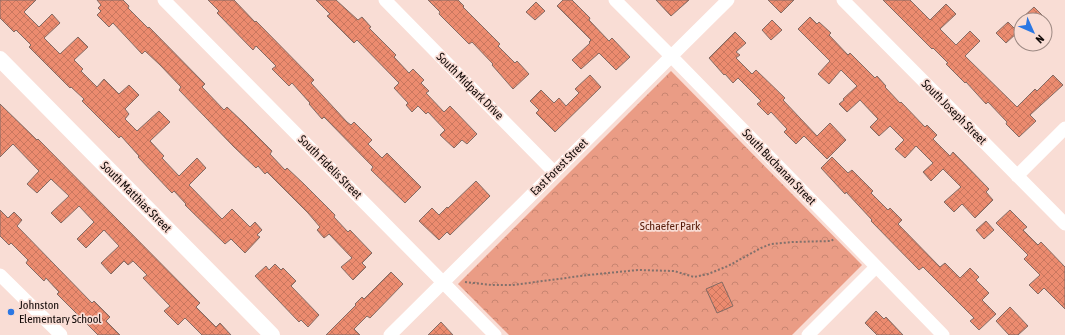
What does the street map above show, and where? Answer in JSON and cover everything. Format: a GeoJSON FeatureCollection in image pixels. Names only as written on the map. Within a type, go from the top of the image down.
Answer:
{"type":"FeatureCollection","features":[{"type":"Feature","properties":{"kind":"street","name":"South Fidelis Street"},"geometry":{"type":"LineString","coordinates":[[164,0],[495,335]]}},
{"type":"Feature","properties":{"kind":"street","name":"South Midpark Drive"},"geometry":{"type":"LineString","coordinates":[[385,0],[554,172]]}},
{"type":"Feature","properties":{"kind":"street","name":"South Buchanan Street"},"geometry":{"type":"LineString","coordinates":[[614,0],[671,56],[943,335]]}},
{"type":"Feature","properties":{"kind":"street","name":"East Forest Street"},"geometry":{"type":"LineString","coordinates":[[390,335],[728,0]]}},
{"type":"Feature","properties":{"kind":"street","name":"South Joseph Street"},"geometry":{"type":"LineString","coordinates":[[843,0],[1065,224]]}},
{"type":"Feature","properties":{"kind":"street","name":"South Matthias Street"},"geometry":{"type":"LineString","coordinates":[[0,59],[272,335]]}},
{"type":"Feature","properties":{"kind":"street"},"geometry":{"type":"LineString","coordinates":[[1017,176],[1065,128]]}},
{"type":"Feature","properties":{"kind":"street"},"geometry":{"type":"LineString","coordinates":[[808,335],[876,267]]}},
{"type":"Feature","properties":{"kind":"street"},"geometry":{"type":"LineString","coordinates":[[0,275],[60,335]]}},
{"type":"Feature","properties":{"kind":"path"},"geometry":{"type":"LineString","coordinates":[[465,282],[492,285],[513,285],[638,270],[674,271],[694,277],[708,274],[728,266],[771,244],[831,241],[845,235]]}},
{"type":"Feature","properties":{"kind":"green space","name":"Schaefer Park"},"geometry":{"type":"Polygon","coordinates":[[[671,71],[862,265],[792,335],[509,335],[458,284],[671,71]]]}},
{"type":"Feature","properties":{"kind":"building"},"geometry":{"type":"Polygon","coordinates":[[[0,0],[36,0],[24,12],[39,27],[52,14],[60,23],[44,38],[60,54],[78,37],[88,47],[74,60],[83,69],[81,71],[97,87],[104,79],[119,94],[129,85],[139,95],[125,109],[129,114],[125,119],[137,131],[159,111],[170,122],[150,141],[164,156],[162,158],[179,176],[197,158],[206,168],[189,185],[222,219],[232,209],[250,227],[255,222],[262,230],[257,235],[260,237],[245,253],[231,239],[225,244],[185,205],[186,204],[174,191],[172,193],[138,157],[139,156],[121,136],[119,138],[82,101],[84,99],[71,87],[70,88],[29,47],[31,45],[16,30],[14,32],[0,18],[0,0]]]}},
{"type":"Feature","properties":{"kind":"building"},"geometry":{"type":"Polygon","coordinates":[[[97,0],[123,0],[129,6],[128,8],[148,28],[149,27],[205,84],[202,87],[224,110],[227,107],[244,123],[272,151],[270,154],[285,170],[287,168],[304,184],[335,215],[334,217],[348,232],[350,230],[372,253],[362,263],[366,267],[353,280],[341,267],[352,258],[329,234],[324,238],[317,230],[320,227],[308,213],[267,172],[265,174],[258,166],[256,168],[234,147],[179,90],[181,87],[160,65],[145,51],[142,54],[113,23],[109,27],[97,15],[101,11],[98,8],[101,5],[97,0]]]}},
{"type":"Feature","properties":{"kind":"building"},"geometry":{"type":"Polygon","coordinates":[[[208,0],[234,0],[314,80],[311,83],[347,122],[351,125],[354,122],[372,140],[368,144],[382,158],[387,153],[421,187],[405,203],[371,170],[373,167],[324,117],[322,119],[292,83],[289,86],[272,69],[276,66],[256,46],[253,50],[217,13],[219,11],[208,0]]]}},
{"type":"Feature","properties":{"kind":"building"},"geometry":{"type":"Polygon","coordinates":[[[316,0],[336,0],[358,20],[362,17],[371,27],[369,28],[396,55],[394,57],[409,73],[413,69],[424,80],[421,83],[429,91],[426,93],[444,112],[450,106],[477,134],[467,144],[462,140],[454,148],[440,135],[445,130],[428,112],[426,114],[418,106],[412,112],[406,105],[408,103],[394,88],[399,83],[357,40],[354,43],[327,16],[330,14],[316,0]]]}},
{"type":"Feature","properties":{"kind":"building"},"geometry":{"type":"Polygon","coordinates":[[[428,0],[458,0],[464,6],[463,7],[500,44],[498,46],[515,63],[517,61],[529,74],[513,89],[492,65],[493,64],[472,42],[469,44],[439,14],[440,12],[428,0]]]}},
{"type":"Feature","properties":{"kind":"building"},"geometry":{"type":"Polygon","coordinates":[[[563,0],[572,0],[590,18],[589,20],[609,41],[612,38],[630,57],[616,70],[599,53],[581,69],[572,60],[590,43],[589,42],[591,40],[557,6],[563,0]]]}},
{"type":"Feature","properties":{"kind":"building"},"geometry":{"type":"Polygon","coordinates":[[[656,0],[689,0],[671,16],[656,0]]]}},
{"type":"Feature","properties":{"kind":"building"},"geometry":{"type":"Polygon","coordinates":[[[768,0],[794,0],[781,13],[768,0]]]}},
{"type":"Feature","properties":{"kind":"building"},"geometry":{"type":"Polygon","coordinates":[[[883,0],[910,0],[930,20],[946,4],[956,14],[940,29],[956,45],[970,31],[980,41],[965,56],[1017,107],[1035,89],[1037,91],[1053,75],[1063,85],[1030,115],[1036,121],[1019,137],[988,102],[986,104],[966,82],[965,83],[946,64],[948,63],[883,0]]]}},
{"type":"Feature","properties":{"kind":"building"},"geometry":{"type":"Polygon","coordinates":[[[536,2],[545,11],[535,20],[526,12],[536,2]]]}},
{"type":"Feature","properties":{"kind":"building"},"geometry":{"type":"Polygon","coordinates":[[[1034,7],[1039,12],[1029,12],[1034,7]]]}},
{"type":"Feature","properties":{"kind":"building"},"geometry":{"type":"Polygon","coordinates":[[[810,17],[817,24],[819,22],[831,33],[829,35],[848,55],[850,53],[875,78],[877,76],[900,103],[901,102],[925,127],[927,125],[937,135],[933,139],[950,156],[953,152],[989,189],[986,192],[993,200],[975,218],[962,204],[954,212],[944,202],[961,187],[943,169],[931,181],[923,172],[933,163],[916,146],[905,158],[895,149],[904,140],[890,126],[879,136],[870,127],[878,119],[860,100],[847,112],[839,104],[857,86],[841,70],[829,84],[818,74],[830,61],[798,29],[810,17]]]}},
{"type":"Feature","properties":{"kind":"building"},"geometry":{"type":"Polygon","coordinates":[[[772,20],[782,30],[771,40],[762,30],[772,20]]]}},
{"type":"Feature","properties":{"kind":"building"},"geometry":{"type":"Polygon","coordinates":[[[1008,22],[1013,27],[1013,37],[1006,43],[996,33],[1008,22]]]}},
{"type":"Feature","properties":{"kind":"building"},"geometry":{"type":"Polygon","coordinates":[[[735,32],[746,43],[736,52],[740,55],[736,58],[752,74],[756,70],[785,98],[783,100],[817,136],[830,123],[846,140],[827,159],[804,136],[796,144],[784,132],[787,129],[771,112],[768,115],[757,104],[761,101],[738,78],[733,83],[709,58],[735,32]]]}},
{"type":"Feature","properties":{"kind":"building"},"geometry":{"type":"Polygon","coordinates":[[[590,75],[601,87],[555,132],[536,113],[539,110],[530,101],[541,90],[554,103],[559,98],[566,106],[579,93],[575,89],[590,75]]]}},
{"type":"Feature","properties":{"kind":"building"},"geometry":{"type":"Polygon","coordinates":[[[0,104],[37,140],[38,139],[200,303],[196,307],[216,327],[220,323],[231,335],[202,335],[185,318],[178,325],[164,311],[170,306],[143,278],[147,275],[133,261],[128,265],[124,261],[111,274],[101,263],[119,246],[104,230],[86,248],[77,239],[94,222],[79,206],[61,223],[51,213],[69,196],[51,179],[37,193],[27,184],[39,171],[13,144],[0,157],[0,104]]]}},
{"type":"Feature","properties":{"kind":"building"},"geometry":{"type":"Polygon","coordinates":[[[832,157],[848,173],[852,170],[873,191],[871,193],[888,210],[890,208],[902,220],[898,224],[940,267],[945,263],[960,278],[970,268],[979,277],[976,280],[989,293],[982,300],[996,314],[979,330],[970,321],[974,318],[923,267],[919,270],[871,221],[872,220],[846,192],[845,194],[821,168],[832,157]]]}},
{"type":"Feature","properties":{"kind":"building"},"geometry":{"type":"Polygon","coordinates":[[[476,181],[490,196],[450,235],[447,232],[439,240],[419,221],[432,208],[439,215],[476,181]]]}},
{"type":"Feature","properties":{"kind":"building"},"geometry":{"type":"Polygon","coordinates":[[[0,210],[8,218],[14,212],[22,220],[17,226],[92,303],[94,301],[110,317],[106,321],[120,335],[98,335],[57,294],[59,292],[46,278],[44,281],[26,263],[28,260],[11,243],[9,245],[0,236],[0,210]]]}},
{"type":"Feature","properties":{"kind":"building"},"geometry":{"type":"Polygon","coordinates":[[[1010,210],[1027,227],[1023,230],[1038,245],[1041,242],[1065,267],[1065,309],[1044,288],[1038,294],[1029,285],[1040,275],[1024,259],[1028,255],[996,223],[1010,210]]]}},
{"type":"Feature","properties":{"kind":"building"},"geometry":{"type":"Polygon","coordinates":[[[986,221],[994,230],[984,239],[976,230],[986,221]]]}},
{"type":"Feature","properties":{"kind":"building"},"geometry":{"type":"Polygon","coordinates":[[[275,264],[281,270],[283,268],[296,281],[291,286],[319,315],[308,327],[301,320],[299,322],[255,276],[266,266],[269,270],[275,264]]]}},
{"type":"Feature","properties":{"kind":"building"},"geometry":{"type":"Polygon","coordinates":[[[391,272],[403,284],[370,318],[367,316],[354,329],[360,335],[326,335],[362,297],[364,299],[391,272]]]}},
{"type":"Feature","properties":{"kind":"building"},"geometry":{"type":"Polygon","coordinates":[[[722,282],[733,306],[717,313],[706,289],[722,282]]]}},
{"type":"Feature","properties":{"kind":"building"},"geometry":{"type":"Polygon","coordinates":[[[1010,307],[1028,326],[1018,335],[1009,335],[996,321],[1010,307]]]}},
{"type":"Feature","properties":{"kind":"building"},"geometry":{"type":"Polygon","coordinates":[[[876,311],[884,319],[886,317],[903,335],[877,335],[865,323],[876,311]]]}},
{"type":"Feature","properties":{"kind":"building"},"geometry":{"type":"Polygon","coordinates":[[[441,322],[453,335],[428,335],[441,322]]]}},
{"type":"Feature","properties":{"kind":"place","name":"Johnston Elementary School"},"geometry":{"type":"Point","coordinates":[11,312]}}]}
